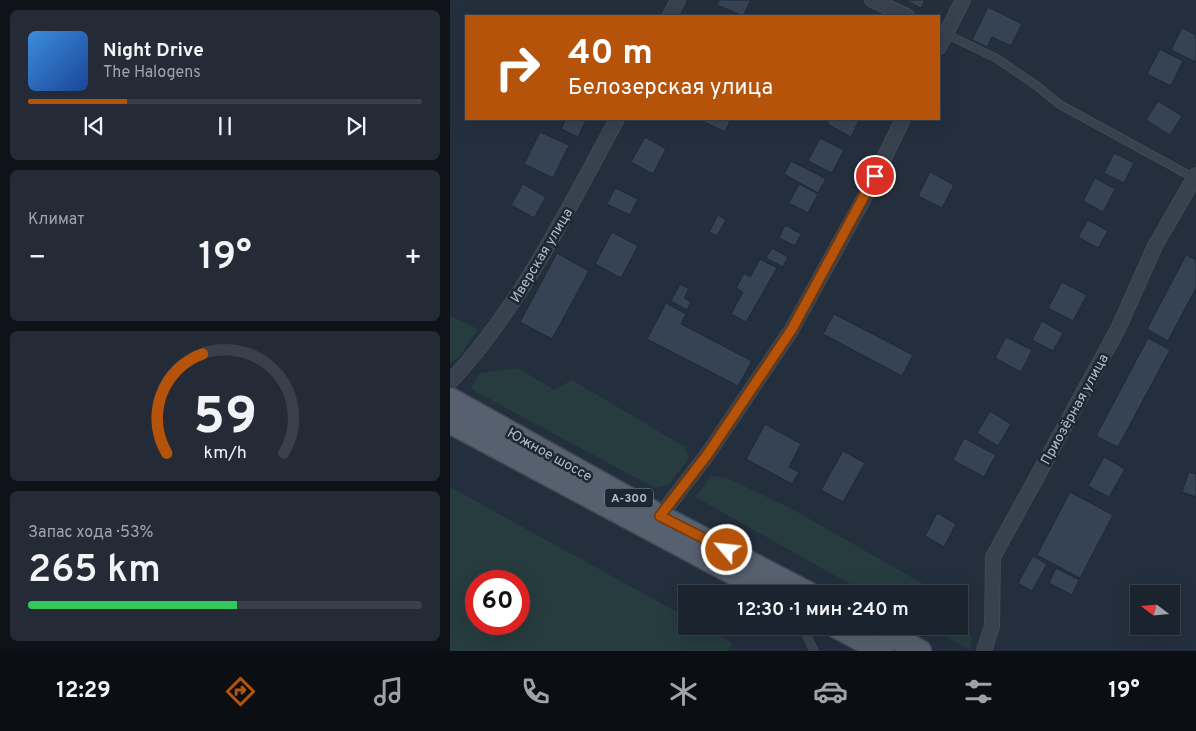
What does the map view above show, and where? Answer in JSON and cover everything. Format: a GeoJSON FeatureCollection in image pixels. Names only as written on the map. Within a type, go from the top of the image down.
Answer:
{"type":"FeatureCollection","features":[{"type":"Feature","properties":{"kind":"main road","name":"Южное шоссе"},"geometry":{"type":"LineString","coordinates":[[450,398],[660,516],[793,585]]}},
{"type":"Feature","properties":{"kind":"main road","name":"Южное шоссе"},"geometry":{"type":"LineString","coordinates":[[450,422],[755,585]]}},
{"type":"Feature","properties":{"kind":"main road"},"geometry":{"type":"LineString","coordinates":[[851,635],[882,651]]}},
{"type":"Feature","properties":{"kind":"main road"},"geometry":{"type":"LineString","coordinates":[[889,635],[920,651]]}},
{"type":"Feature","properties":{"kind":"street"},"geometry":{"type":"LineString","coordinates":[[670,15],[678,0]]}},
{"type":"Feature","properties":{"kind":"street"},"geometry":{"type":"LineString","coordinates":[[872,0],[905,15]]}},
{"type":"Feature","properties":{"kind":"street"},"geometry":{"type":"LineString","coordinates":[[942,32],[963,0]]}},
{"type":"Feature","properties":{"kind":"street","name":"Иверская улица"},"geometry":{"type":"LineString","coordinates":[[450,382],[465,366],[512,305],[574,198],[615,120]]}},
{"type":"Feature","properties":{"kind":"street"},"geometry":{"type":"LineString","coordinates":[[660,516],[707,455],[792,329],[868,191],[903,120]]}},
{"type":"Feature","properties":{"kind":"street","name":"Приозёрная улица"},"geometry":{"type":"LineString","coordinates":[[984,651],[992,626],[992,556],[1118,329],[1155,246],[1195,177]]}},
{"type":"Feature","properties":{"kind":"lane"},"geometry":{"type":"LineString","coordinates":[[942,32],[996,58],[1037,86],[1059,104],[1195,177]]}},
{"type":"Feature","properties":{"kind":"lane"},"geometry":{"type":"LineString","coordinates":[[806,635],[814,651]]}},
{"type":"Feature","properties":{"kind":"green space"},"geometry":{"type":"Polygon","coordinates":[[[450,316],[478,329],[459,357],[450,363],[450,316]]]}},
{"type":"Feature","properties":{"kind":"green space"},"geometry":{"type":"Polygon","coordinates":[[[518,368],[554,390],[572,380],[685,447],[689,458],[669,485],[655,488],[471,389],[479,373],[518,368]]]}},
{"type":"Feature","properties":{"kind":"green space"},"geometry":{"type":"Polygon","coordinates":[[[711,476],[727,478],[790,508],[925,585],[852,585],[695,497],[711,476]]]}},
{"type":"Feature","properties":{"kind":"green space"},"geometry":{"type":"Polygon","coordinates":[[[450,487],[678,613],[678,635],[719,635],[733,643],[728,651],[450,651],[450,487]]]}},
{"type":"Feature","properties":{"kind":"green space"},"geometry":{"type":"Polygon","coordinates":[[[968,634],[972,638],[970,650],[943,635],[968,634]]]}},
{"type":"Feature","properties":{"kind":"building"},"geometry":{"type":"Polygon","coordinates":[[[719,0],[751,0],[744,15],[717,5],[719,0]]]}},
{"type":"Feature","properties":{"kind":"building"},"geometry":{"type":"Polygon","coordinates":[[[905,0],[925,0],[921,8],[905,0]]]}},
{"type":"Feature","properties":{"kind":"building"},"geometry":{"type":"Polygon","coordinates":[[[988,7],[1022,24],[1011,46],[992,37],[987,47],[972,40],[988,7]]]}},
{"type":"Feature","properties":{"kind":"building"},"geometry":{"type":"Polygon","coordinates":[[[1182,28],[1196,35],[1196,62],[1171,50],[1182,28]]]}},
{"type":"Feature","properties":{"kind":"building"},"geometry":{"type":"Polygon","coordinates":[[[1160,49],[1183,61],[1171,86],[1147,74],[1160,49]]]}},
{"type":"Feature","properties":{"kind":"building"},"geometry":{"type":"Polygon","coordinates":[[[1158,101],[1182,116],[1170,135],[1146,120],[1158,101]]]}},
{"type":"Feature","properties":{"kind":"building"},"geometry":{"type":"Polygon","coordinates":[[[566,120],[586,120],[578,137],[561,129],[566,120]]]}},
{"type":"Feature","properties":{"kind":"building"},"geometry":{"type":"Polygon","coordinates":[[[700,120],[731,120],[725,132],[700,120]]]}},
{"type":"Feature","properties":{"kind":"building"},"geometry":{"type":"Polygon","coordinates":[[[829,120],[860,120],[851,137],[827,124],[829,120]]]}},
{"type":"Feature","properties":{"kind":"building"},"geometry":{"type":"Polygon","coordinates":[[[540,132],[569,145],[553,178],[524,164],[540,132]]]}},
{"type":"Feature","properties":{"kind":"building"},"geometry":{"type":"Polygon","coordinates":[[[645,137],[666,149],[653,174],[631,162],[645,137]]]}},
{"type":"Feature","properties":{"kind":"building"},"geometry":{"type":"Polygon","coordinates":[[[820,138],[844,150],[832,173],[808,161],[820,138]]]}},
{"type":"Feature","properties":{"kind":"building"},"geometry":{"type":"Polygon","coordinates":[[[1114,153],[1134,163],[1124,183],[1104,173],[1114,153]]]}},
{"type":"Feature","properties":{"kind":"building"},"geometry":{"type":"Polygon","coordinates":[[[791,161],[826,179],[818,193],[784,174],[791,161]]]}},
{"type":"Feature","properties":{"kind":"building"},"geometry":{"type":"Polygon","coordinates":[[[930,172],[954,185],[942,208],[918,196],[930,172]]]}},
{"type":"Feature","properties":{"kind":"building"},"geometry":{"type":"Polygon","coordinates":[[[1095,178],[1115,189],[1103,212],[1083,201],[1095,178]]]}},
{"type":"Feature","properties":{"kind":"building"},"geometry":{"type":"Polygon","coordinates":[[[523,184],[546,197],[534,218],[511,205],[523,184]]]}},
{"type":"Feature","properties":{"kind":"building"},"geometry":{"type":"Polygon","coordinates":[[[799,184],[818,194],[808,213],[789,203],[799,184]]]}},
{"type":"Feature","properties":{"kind":"building"},"geometry":{"type":"Polygon","coordinates":[[[615,188],[638,199],[630,215],[607,204],[615,188]]]}},
{"type":"Feature","properties":{"kind":"building"},"geometry":{"type":"Polygon","coordinates":[[[718,215],[726,220],[717,236],[709,232],[718,215]]]}},
{"type":"Feature","properties":{"kind":"building"},"geometry":{"type":"Polygon","coordinates":[[[1088,220],[1108,231],[1098,248],[1078,237],[1088,220]]]}},
{"type":"Feature","properties":{"kind":"building"},"geometry":{"type":"Polygon","coordinates":[[[785,225],[801,234],[795,246],[779,238],[785,225]]]}},
{"type":"Feature","properties":{"kind":"building"},"geometry":{"type":"Polygon","coordinates":[[[612,232],[638,246],[621,278],[595,264],[612,232]]]}},
{"type":"Feature","properties":{"kind":"building"},"geometry":{"type":"Polygon","coordinates":[[[772,248],[788,257],[783,267],[766,258],[772,248]]]}},
{"type":"Feature","properties":{"kind":"building"},"geometry":{"type":"Polygon","coordinates":[[[557,253],[589,271],[552,339],[520,322],[557,253]]]}},
{"type":"Feature","properties":{"kind":"building"},"geometry":{"type":"Polygon","coordinates":[[[1186,255],[1196,260],[1196,288],[1168,341],[1147,329],[1186,255]]]}},
{"type":"Feature","properties":{"kind":"building"},"geometry":{"type":"Polygon","coordinates":[[[760,259],[777,268],[746,322],[731,314],[743,292],[736,288],[744,273],[750,277],[760,259]]]}},
{"type":"Feature","properties":{"kind":"building"},"geometry":{"type":"Polygon","coordinates":[[[1062,282],[1087,295],[1073,321],[1048,308],[1062,282]]]}},
{"type":"Feature","properties":{"kind":"building"},"geometry":{"type":"Polygon","coordinates":[[[680,284],[689,289],[684,298],[691,302],[687,310],[671,301],[680,284]]]}},
{"type":"Feature","properties":{"kind":"building"},"geometry":{"type":"Polygon","coordinates":[[[666,303],[686,314],[681,324],[752,361],[738,386],[647,339],[666,303]]]}},
{"type":"Feature","properties":{"kind":"building"},"geometry":{"type":"Polygon","coordinates":[[[834,314],[913,355],[902,376],[823,334],[834,314]]]}},
{"type":"Feature","properties":{"kind":"building"},"geometry":{"type":"Polygon","coordinates":[[[1042,321],[1063,333],[1053,351],[1032,340],[1042,321]]]}},
{"type":"Feature","properties":{"kind":"building"},"geometry":{"type":"Polygon","coordinates":[[[1006,337],[1032,350],[1021,372],[995,358],[1006,337]]]}},
{"type":"Feature","properties":{"kind":"building"},"geometry":{"type":"Polygon","coordinates":[[[1148,338],[1170,350],[1118,447],[1096,436],[1148,338]]]}},
{"type":"Feature","properties":{"kind":"building"},"geometry":{"type":"Polygon","coordinates":[[[990,411],[1011,424],[998,446],[977,433],[990,411]]]}},
{"type":"Feature","properties":{"kind":"building"},"geometry":{"type":"Polygon","coordinates":[[[765,424],[801,444],[789,467],[799,472],[792,484],[746,459],[765,424]]]}},
{"type":"Feature","properties":{"kind":"building"},"geometry":{"type":"Polygon","coordinates":[[[964,438],[996,455],[984,477],[953,460],[964,438]]]}},
{"type":"Feature","properties":{"kind":"building"},"geometry":{"type":"Polygon","coordinates":[[[843,451],[865,463],[843,502],[821,490],[843,451]]]}},
{"type":"Feature","properties":{"kind":"building"},"geometry":{"type":"Polygon","coordinates":[[[1104,457],[1125,469],[1109,497],[1088,486],[1104,457]]]}},
{"type":"Feature","properties":{"kind":"building"},"geometry":{"type":"Polygon","coordinates":[[[1189,472],[1196,474],[1196,497],[1182,492],[1189,472]]]}},
{"type":"Feature","properties":{"kind":"building"},"geometry":{"type":"Polygon","coordinates":[[[1070,492],[1113,515],[1080,578],[1037,555],[1070,492]]]}},
{"type":"Feature","properties":{"kind":"building"},"geometry":{"type":"Polygon","coordinates":[[[937,513],[956,524],[944,547],[925,536],[937,513]]]}},
{"type":"Feature","properties":{"kind":"building"},"geometry":{"type":"Polygon","coordinates":[[[1033,556],[1047,564],[1032,591],[1018,583],[1033,556]]]}},
{"type":"Feature","properties":{"kind":"building"},"geometry":{"type":"Polygon","coordinates":[[[1056,568],[1079,580],[1072,595],[1049,583],[1056,568]]]}},
{"type":"Feature","properties":{"kind":"route"},"geometry":{"type":"LineString","coordinates":[[727,550],[660,516],[707,455],[792,329],[875,176]]}}]}
